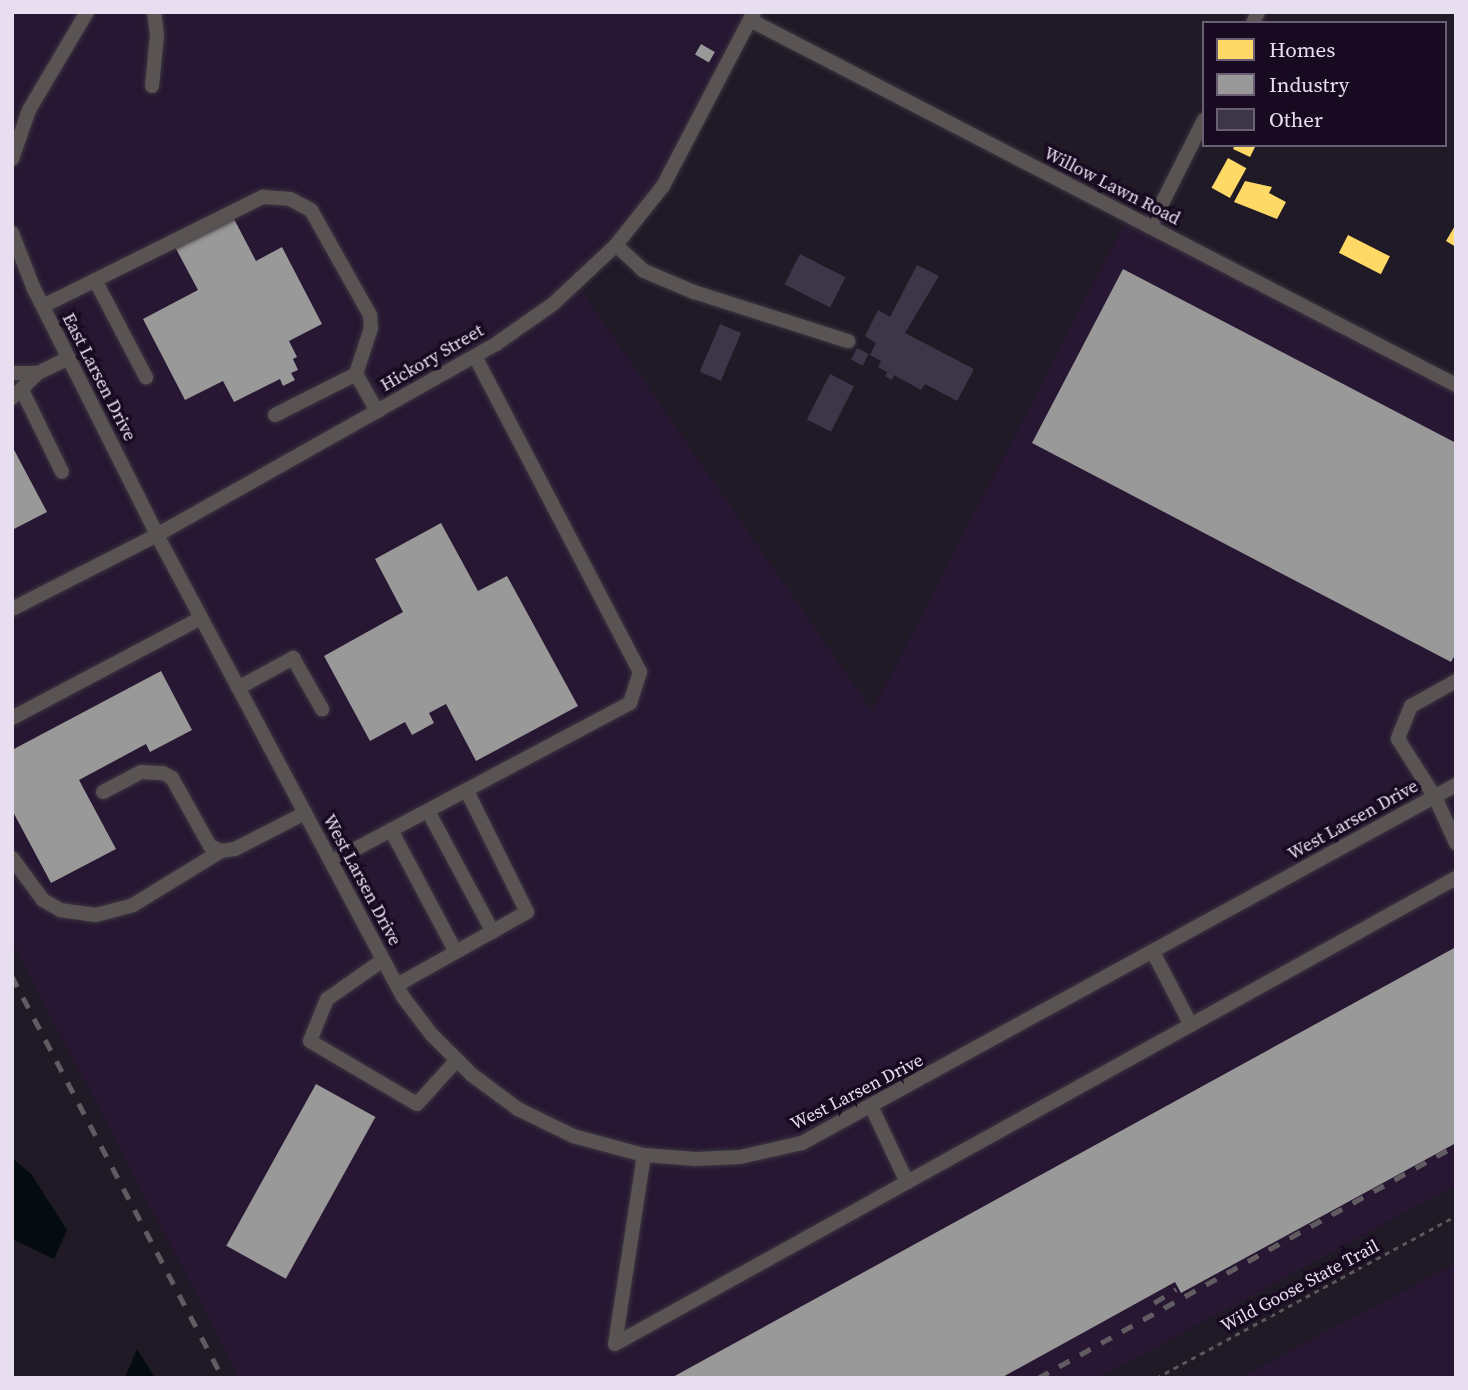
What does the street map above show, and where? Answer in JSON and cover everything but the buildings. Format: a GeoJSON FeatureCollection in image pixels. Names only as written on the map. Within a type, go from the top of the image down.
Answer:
{"type":"FeatureCollection","features":[{"type":"Feature","properties":{"kind":"street"},"geometry":{"type":"LineString","coordinates":[[12,159],[29,110],[87,12]]}},
{"type":"Feature","properties":{"kind":"street"},"geometry":{"type":"LineString","coordinates":[[152,86],[158,35],[154,12]]}},
{"type":"Feature","properties":{"kind":"street","name":"Willow Lawn Road"},"geometry":{"type":"LineString","coordinates":[[752,16],[1150,227],[1456,385]]}},
{"type":"Feature","properties":{"kind":"street","name":"Hickory Street"},"geometry":{"type":"LineString","coordinates":[[12,609],[157,535],[475,356],[553,304],[616,245],[679,160],[752,16]]}},
{"type":"Feature","properties":{"kind":"street"},"geometry":{"type":"LineString","coordinates":[[1150,227],[1202,124]]}},
{"type":"Feature","properties":{"kind":"street"},"geometry":{"type":"LineString","coordinates":[[43,306],[263,197],[290,199],[311,210],[370,314],[371,328],[356,374],[275,415]]}},
{"type":"Feature","properties":{"kind":"street","name":"East Larsen Drive"},"geometry":{"type":"LineString","coordinates":[[12,233],[43,306],[157,535]]}},
{"type":"Feature","properties":{"kind":"street"},"geometry":{"type":"LineString","coordinates":[[616,245],[644,271],[682,287],[738,309],[848,341]]}},
{"type":"Feature","properties":{"kind":"street"},"geometry":{"type":"LineString","coordinates":[[95,280],[146,377]]}},
{"type":"Feature","properties":{"kind":"street"},"geometry":{"type":"LineString","coordinates":[[331,862],[630,703],[640,672],[475,356]]}},
{"type":"Feature","properties":{"kind":"street"},"geometry":{"type":"LineString","coordinates":[[62,472],[17,394],[38,373],[69,358]]}},
{"type":"Feature","properties":{"kind":"street"},"geometry":{"type":"LineString","coordinates":[[12,373],[38,373]]}},
{"type":"Feature","properties":{"kind":"street"},"geometry":{"type":"LineString","coordinates":[[356,374],[377,411]]}},
{"type":"Feature","properties":{"kind":"street","name":"West Larsen Drive"},"geometry":{"type":"LineString","coordinates":[[157,535],[397,985],[456,1061],[499,1097],[541,1121],[585,1140],[644,1155],[696,1159],[770,1152],[802,1143],[872,1108],[1154,954],[1456,785]]}},
{"type":"Feature","properties":{"kind":"street"},"geometry":{"type":"LineString","coordinates":[[12,718],[201,618]]}},
{"type":"Feature","properties":{"kind":"street"},"geometry":{"type":"LineString","coordinates":[[238,688],[293,658],[322,709]]}},
{"type":"Feature","properties":{"kind":"street"},"geometry":{"type":"LineString","coordinates":[[1456,681],[1411,706],[1398,738],[1436,797],[1456,843]]}},
{"type":"Feature","properties":{"kind":"street"},"geometry":{"type":"LineString","coordinates":[[103,792],[141,772],[163,773],[172,778],[210,846],[221,851]]}},
{"type":"Feature","properties":{"kind":"street"},"geometry":{"type":"LineString","coordinates":[[397,985],[527,912],[467,791]]}},
{"type":"Feature","properties":{"kind":"street"},"geometry":{"type":"LineString","coordinates":[[428,811],[493,932]]}},
{"type":"Feature","properties":{"kind":"street"},"geometry":{"type":"LineString","coordinates":[[12,858],[43,900],[60,911],[96,915],[133,905],[221,851],[235,849],[305,813]]}},
{"type":"Feature","properties":{"kind":"street"},"geometry":{"type":"LineString","coordinates":[[391,830],[456,952]]}},
{"type":"Feature","properties":{"kind":"street"},"geometry":{"type":"LineString","coordinates":[[644,1155],[615,1344],[1456,878]]}},
{"type":"Feature","properties":{"kind":"street"},"geometry":{"type":"LineString","coordinates":[[1154,954],[1191,1025]]}},
{"type":"Feature","properties":{"kind":"street"},"geometry":{"type":"LineString","coordinates":[[383,960],[327,999],[310,1041],[417,1104],[456,1061]]}},
{"type":"Feature","properties":{"kind":"street"},"geometry":{"type":"LineString","coordinates":[[872,1108],[907,1182]]}},
{"type":"Feature","properties":{"kind":"path","name":"Wild Goose State Trail"},"geometry":{"type":"LineString","coordinates":[[1156,1378],[1456,1216]]}},
{"type":"Feature","properties":{"kind":"shaded area"},"geometry":{"type":"Polygon","coordinates":[[[12,12],[754,12],[679,160],[577,284],[872,711],[1129,215],[1456,385],[1456,1185],[1099,1378],[240,1378],[12,942],[12,12]]]}},
{"type":"Feature","properties":{"kind":"shaded area"},"geometry":{"type":"Polygon","coordinates":[[[12,1158],[31,1174],[67,1230],[54,1259],[12,1239],[12,1158]]]}},
{"type":"Feature","properties":{"kind":"shaded area"},"geometry":{"type":"Polygon","coordinates":[[[1456,1263],[1456,1378],[1239,1378],[1456,1263]]]}},
{"type":"Feature","properties":{"kind":"shaded area"},"geometry":{"type":"Polygon","coordinates":[[[137,1349],[155,1378],[125,1378],[137,1349]]]}},
{"type":"Feature","properties":{"kind":"railway"},"geometry":{"type":"LineString","coordinates":[[12,976],[223,1378]]}},
{"type":"Feature","properties":{"kind":"railway"},"geometry":{"type":"LineString","coordinates":[[1038,1378],[1456,1145]]}},
{"type":"Feature","properties":{"kind":"railway"},"geometry":{"type":"LineString","coordinates":[[1154,1303],[1176,1289]]}}]}
